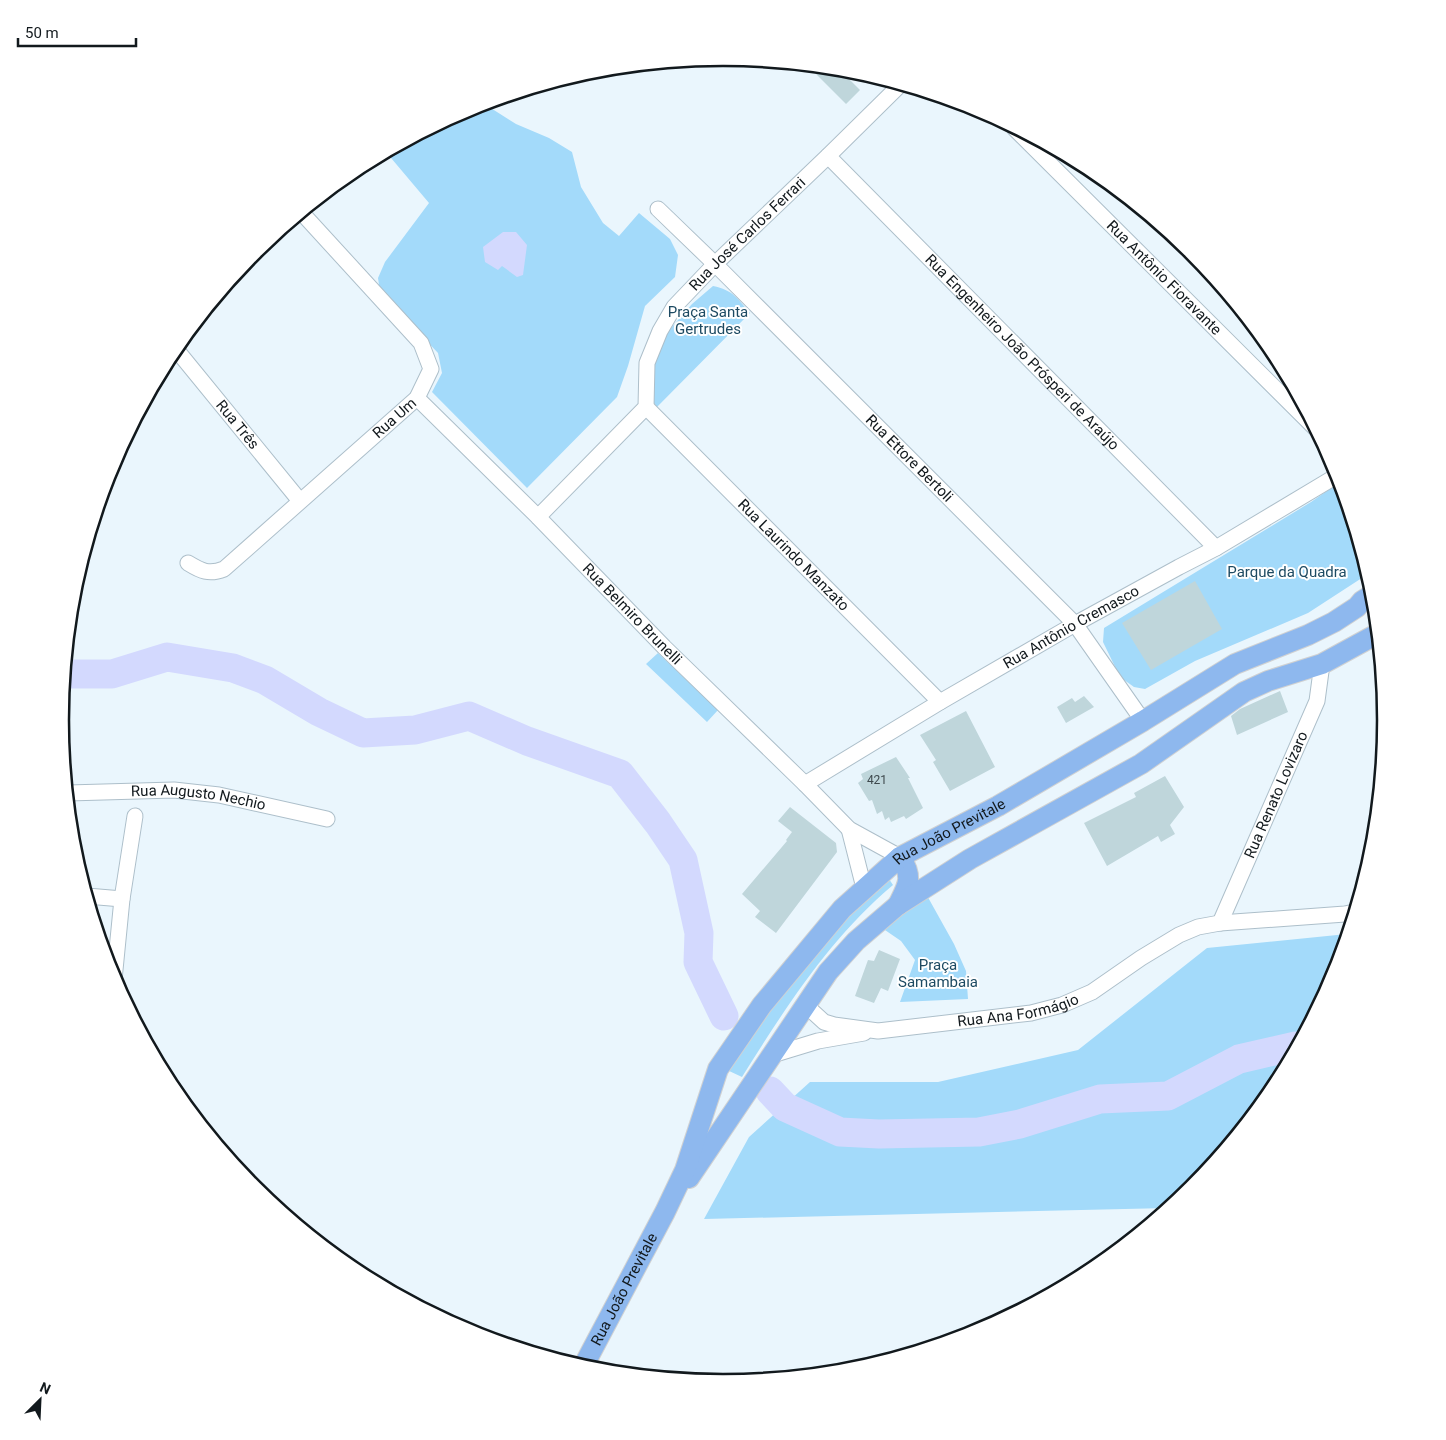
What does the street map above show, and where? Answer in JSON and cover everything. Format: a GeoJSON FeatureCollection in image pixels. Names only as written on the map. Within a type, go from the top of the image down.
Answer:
{"type":"FeatureCollection","features":[{"type":"Feature","properties":{"kind":"main road","name":"Rua João Previtale"},"geometry":{"type":"LineString","coordinates":[[587,1359],[665,1212],[685,1170],[718,1069],[762,1005],[842,909],[900,857],[998,806],[1143,721],[1235,664],[1325,627],[1357,607],[1365,599]]}},
{"type":"Feature","properties":{"kind":"main road","name":"Rua João Previtale"},"geometry":{"type":"LineString","coordinates":[[665,1212],[731,1118],[828,972],[856,941],[898,906],[970,859],[1141,764],[1244,692],[1268,681],[1322,664],[1371,637]]}},
{"type":"Feature","properties":{"kind":"main road"},"geometry":{"type":"LineString","coordinates":[[898,906],[910,877],[900,857]]}},
{"type":"Feature","properties":{"kind":"main road"},"geometry":{"type":"LineString","coordinates":[[718,1069],[719,1082],[725,1090],[746,1093]]}},
{"type":"Feature","properties":{"kind":"street","name":"Rua José Carlos Ferrari"},"geometry":{"type":"LineString","coordinates":[[646,407],[647,363],[660,331],[674,307],[715,264],[895,90]]}},
{"type":"Feature","properties":{"kind":"street","name":"Rua Antônio Fioravante"},"geometry":{"type":"LineString","coordinates":[[1029,143],[1299,412]]}},
{"type":"Feature","properties":{"kind":"street","name":"Rua Engenheiro João Prósperi de Araújo"},"geometry":{"type":"LineString","coordinates":[[828,156],[1216,548]]}},
{"type":"Feature","properties":{"kind":"street","name":"Rua Ettore Bertoli"},"geometry":{"type":"LineString","coordinates":[[658,209],[1075,624],[1143,721]]}},
{"type":"Feature","properties":{"kind":"street","name":"Rua Um"},"geometry":{"type":"LineString","coordinates":[[188,563],[205,572],[214,573],[224,569],[417,398],[431,369],[422,344],[306,217]]}},
{"type":"Feature","properties":{"kind":"street","name":"Rua Três"},"geometry":{"type":"LineString","coordinates":[[181,355],[300,501]]}},
{"type":"Feature","properties":{"kind":"street","name":"Rua Belmiro Brunelli"},"geometry":{"type":"LineString","coordinates":[[417,398],[538,517],[664,647],[849,829],[900,857]]}},
{"type":"Feature","properties":{"kind":"street"},"geometry":{"type":"LineString","coordinates":[[538,517],[646,407]]}},
{"type":"Feature","properties":{"kind":"street","name":"Rua Laurindo Manzato"},"geometry":{"type":"LineString","coordinates":[[646,407],[940,702]]}},
{"type":"Feature","properties":{"kind":"street","name":"Rua Antônio Cremasco"},"geometry":{"type":"LineString","coordinates":[[805,784],[940,702],[1075,624],[1179,566],[1216,548],[1331,479]]}},
{"type":"Feature","properties":{"kind":"street","name":"Rua Renato Lovizaro"},"geometry":{"type":"LineString","coordinates":[[1220,923],[1317,701],[1322,664]]}},
{"type":"Feature","properties":{"kind":"street","name":"Rua Augusto Nechio"},"geometry":{"type":"LineString","coordinates":[[74,793],[174,790],[219,795],[327,819]]}},
{"type":"Feature","properties":{"kind":"street"},"geometry":{"type":"LineString","coordinates":[[116,962],[122,899],[135,816]]}},
{"type":"Feature","properties":{"kind":"street"},"geometry":{"type":"LineString","coordinates":[[849,829],[864,888]]}},
{"type":"Feature","properties":{"kind":"street"},"geometry":{"type":"LineString","coordinates":[[94,897],[122,899]]}},
{"type":"Feature","properties":{"kind":"street","name":"Rua Ana Formágio"},"geometry":{"type":"LineString","coordinates":[[808,1000],[812,1011],[824,1022],[878,1031],[1031,1013],[1062,1005],[1092,992],[1141,958],[1179,935],[1198,927],[1220,923],[1347,914]]}},
{"type":"Feature","properties":{"kind":"street"},"geometry":{"type":"LineString","coordinates":[[772,1055],[818,1041],[878,1031]]}},
{"type":"Feature","properties":{"kind":"green space"},"geometry":{"type":"Polygon","coordinates":[[[492,109],[516,124],[549,138],[572,152],[581,187],[603,223],[619,236],[639,213],[670,239],[678,255],[675,277],[645,306],[617,397],[527,488],[432,392],[442,373],[438,353],[380,292],[378,278],[385,262],[429,203],[391,157],[434,134],[492,109]]]}},
{"type":"Feature","properties":{"kind":"green space","name":"Praça Santa Gertrudes"},"geometry":{"type":"Polygon","coordinates":[[[713,286],[726,290],[738,299],[750,313],[657,407],[651,399],[653,365],[657,344],[692,304],[713,286]]]}},
{"type":"Feature","properties":{"kind":"green space","name":"Parque da Quadra"},"geometry":{"type":"Polygon","coordinates":[[[1333,487],[1342,510],[1361,579],[1308,613],[1195,661],[1145,689],[1134,687],[1120,677],[1103,642],[1104,628],[1333,487]]]}},
{"type":"Feature","properties":{"kind":"green space"},"geometry":{"type":"Polygon","coordinates":[[[658,653],[718,710],[707,722],[646,664],[658,653]]]}},
{"type":"Feature","properties":{"kind":"green space"},"geometry":{"type":"Polygon","coordinates":[[[887,876],[893,885],[849,928],[810,975],[742,1077],[727,1070],[802,968],[843,917],[887,876]]]}},
{"type":"Feature","properties":{"kind":"green space","name":"Praça Samambaia"},"geometry":{"type":"Polygon","coordinates":[[[925,892],[954,944],[966,971],[968,999],[900,1002],[915,960],[901,941],[882,928],[925,892]]]}},
{"type":"Feature","properties":{"kind":"green space"},"geometry":{"type":"Polygon","coordinates":[[[1340,935],[1309,1009],[1267,1083],[1215,1151],[1158,1208],[704,1219],[749,1137],[810,1082],[938,1082],[1078,1050],[1207,948],[1340,935]]]}},
{"type":"Feature","properties":{"kind":"shaded area"},"geometry":{"type":"Polygon","coordinates":[[[503,232],[516,232],[527,245],[523,275],[517,277],[502,266],[498,270],[485,262],[483,247],[503,232]]]}},
{"type":"Feature","properties":{"kind":"building"},"geometry":{"type":"Polygon","coordinates":[[[815,73],[849,79],[860,90],[846,104],[815,73]]]}},
{"type":"Feature","properties":{"kind":"building"},"geometry":{"type":"Polygon","coordinates":[[[1195,581],[1222,629],[1151,670],[1122,623],[1195,581]]]}},
{"type":"Feature","properties":{"kind":"building"},"geometry":{"type":"Polygon","coordinates":[[[1280,691],[1288,712],[1237,735],[1231,716],[1240,709],[1280,691]]]}},
{"type":"Feature","properties":{"kind":"building"},"geometry":{"type":"Polygon","coordinates":[[[1084,696],[1094,707],[1066,723],[1057,707],[1072,698],[1075,702],[1084,696]]]}},
{"type":"Feature","properties":{"kind":"building"},"geometry":{"type":"Polygon","coordinates":[[[966,711],[995,767],[950,791],[933,762],[936,760],[920,735],[966,711]]]}},
{"type":"Feature","properties":{"kind":"building"},"geometry":{"type":"Polygon","coordinates":[[[896,757],[910,778],[908,778],[923,808],[906,819],[904,816],[891,822],[889,817],[885,820],[882,811],[877,814],[872,800],[869,801],[858,783],[863,779],[861,774],[896,757]]]}},
{"type":"Feature","properties":{"kind":"building"},"geometry":{"type":"Polygon","coordinates":[[[1165,776],[1184,807],[1170,825],[1175,834],[1161,842],[1158,836],[1107,866],[1084,823],[1136,797],[1134,793],[1165,776]]]}},
{"type":"Feature","properties":{"kind":"building"},"geometry":{"type":"Polygon","coordinates":[[[790,807],[836,843],[837,852],[776,933],[755,917],[760,911],[742,894],[787,841],[792,832],[778,821],[790,807]]]}},
{"type":"Feature","properties":{"kind":"building"},"geometry":{"type":"Polygon","coordinates":[[[879,950],[900,959],[888,991],[881,988],[874,1003],[855,996],[868,960],[874,961],[879,950]]]}},
{"type":"Feature","properties":{"kind":"waterway"},"geometry":{"type":"LineString","coordinates":[[71,674],[112,674],[167,657],[233,668],[265,680],[319,712],[363,733],[415,730],[469,716],[527,741],[620,774],[658,823],[683,860],[699,933],[698,962],[724,1016]]}},
{"type":"Feature","properties":{"kind":"waterway"},"geometry":{"type":"LineString","coordinates":[[770,1091],[785,1107],[840,1132],[879,1134],[979,1132],[1020,1124],[1100,1099],[1168,1096],[1239,1059],[1289,1048]]}}]}
